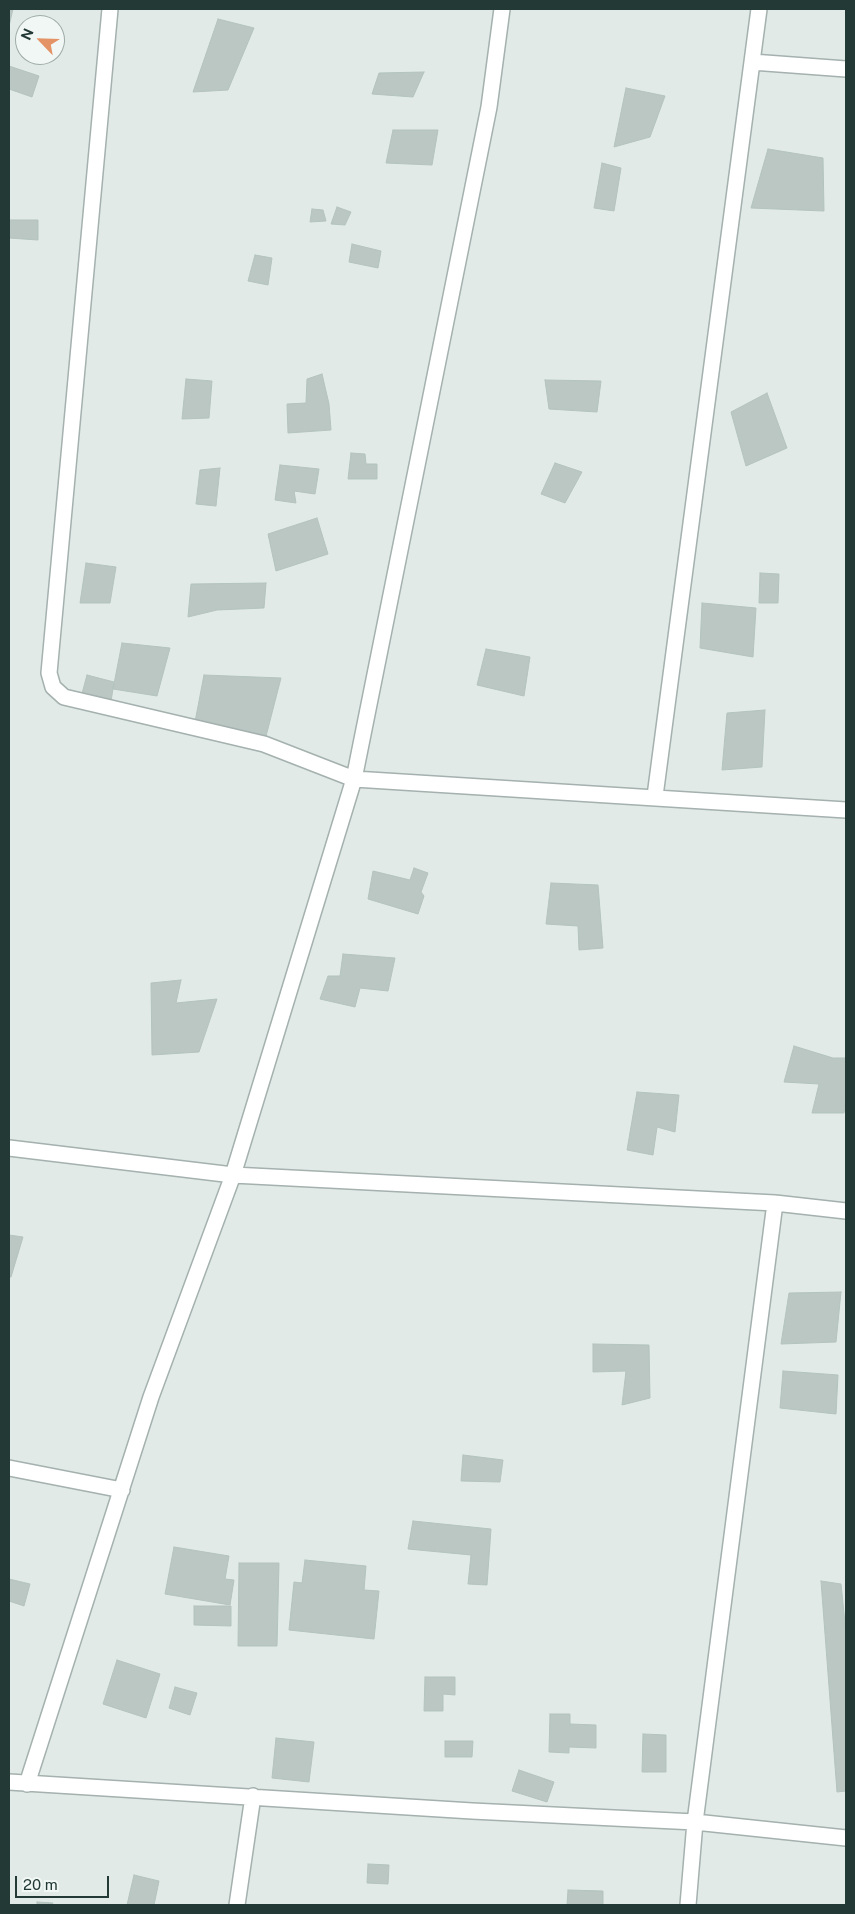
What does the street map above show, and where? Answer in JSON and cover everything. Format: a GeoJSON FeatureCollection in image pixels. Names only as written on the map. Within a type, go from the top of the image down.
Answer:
{"type":"FeatureCollection","features":[{"type":"Feature","properties":{"kind":"street"},"geometry":{"type":"LineString","coordinates":[[110,9],[49,673],[53,687],[64,697],[264,744],[354,779],[655,796],[846,810]]}},
{"type":"Feature","properties":{"kind":"street"},"geometry":{"type":"LineString","coordinates":[[27,1784],[151,1397],[233,1175],[354,779],[489,107],[502,9]]}},
{"type":"Feature","properties":{"kind":"street"},"geometry":{"type":"LineString","coordinates":[[655,796],[759,9]]}},
{"type":"Feature","properties":{"kind":"street"},"geometry":{"type":"LineString","coordinates":[[752,62],[846,69]]}},
{"type":"Feature","properties":{"kind":"street"},"geometry":{"type":"LineString","coordinates":[[9,1148],[233,1175],[775,1202],[846,1211]]}},
{"type":"Feature","properties":{"kind":"street"},"geometry":{"type":"LineString","coordinates":[[688,1905],[695,1822],[775,1202]]}},
{"type":"Feature","properties":{"kind":"street"},"geometry":{"type":"LineString","coordinates":[[9,1468],[122,1490]]}},
{"type":"Feature","properties":{"kind":"street"},"geometry":{"type":"LineString","coordinates":[[9,1782],[472,1811],[695,1822],[846,1838]]}},
{"type":"Feature","properties":{"kind":"street"},"geometry":{"type":"LineString","coordinates":[[237,1905],[253,1796]]}},
{"type":"Feature","properties":{"kind":"building"},"geometry":{"type":"Polygon","coordinates":[[[9,9],[13,9],[9,26],[9,9]]]}},
{"type":"Feature","properties":{"kind":"building"},"geometry":{"type":"Polygon","coordinates":[[[218,19],[254,28],[228,90],[193,92],[218,19]]]}},
{"type":"Feature","properties":{"kind":"building"},"geometry":{"type":"Polygon","coordinates":[[[9,66],[39,76],[32,97],[9,89],[9,66]]]}},
{"type":"Feature","properties":{"kind":"building"},"geometry":{"type":"Polygon","coordinates":[[[424,72],[413,97],[372,94],[379,73],[424,72]]]}},
{"type":"Feature","properties":{"kind":"building"},"geometry":{"type":"Polygon","coordinates":[[[626,88],[665,96],[650,137],[614,147],[626,88]]]}},
{"type":"Feature","properties":{"kind":"building"},"geometry":{"type":"Polygon","coordinates":[[[393,130],[438,130],[432,165],[386,163],[393,130]]]}},
{"type":"Feature","properties":{"kind":"building"},"geometry":{"type":"Polygon","coordinates":[[[768,149],[823,158],[824,211],[751,208],[768,149]]]}},
{"type":"Feature","properties":{"kind":"building"},"geometry":{"type":"Polygon","coordinates":[[[602,163],[621,168],[614,211],[594,208],[602,163]]]}},
{"type":"Feature","properties":{"kind":"building"},"geometry":{"type":"Polygon","coordinates":[[[337,207],[351,212],[345,225],[331,224],[337,207]]]}},
{"type":"Feature","properties":{"kind":"building"},"geometry":{"type":"Polygon","coordinates":[[[312,209],[323,210],[326,221],[310,222],[312,209]]]}},
{"type":"Feature","properties":{"kind":"building"},"geometry":{"type":"Polygon","coordinates":[[[9,220],[38,220],[38,240],[9,238],[9,220]]]}},
{"type":"Feature","properties":{"kind":"building"},"geometry":{"type":"Polygon","coordinates":[[[352,244],[381,251],[378,268],[349,262],[352,244]]]}},
{"type":"Feature","properties":{"kind":"building"},"geometry":{"type":"Polygon","coordinates":[[[255,255],[272,258],[268,285],[248,281],[255,255]]]}},
{"type":"Feature","properties":{"kind":"building"},"geometry":{"type":"Polygon","coordinates":[[[322,374],[329,404],[331,430],[288,433],[287,404],[306,403],[307,379],[322,374]]]}},
{"type":"Feature","properties":{"kind":"building"},"geometry":{"type":"Polygon","coordinates":[[[186,379],[212,381],[209,418],[182,419],[186,379]]]}},
{"type":"Feature","properties":{"kind":"building"},"geometry":{"type":"Polygon","coordinates":[[[545,380],[601,381],[597,412],[549,409],[545,380]]]}},
{"type":"Feature","properties":{"kind":"building"},"geometry":{"type":"Polygon","coordinates":[[[767,393],[787,448],[746,466],[731,412],[767,393]]]}},
{"type":"Feature","properties":{"kind":"building"},"geometry":{"type":"Polygon","coordinates":[[[351,453],[365,454],[366,464],[377,464],[377,479],[348,479],[351,453]]]}},
{"type":"Feature","properties":{"kind":"building"},"geometry":{"type":"Polygon","coordinates":[[[555,463],[582,472],[565,503],[541,494],[555,463]]]}},
{"type":"Feature","properties":{"kind":"building"},"geometry":{"type":"Polygon","coordinates":[[[280,465],[319,469],[315,494],[294,491],[296,503],[275,500],[280,465]]]}},
{"type":"Feature","properties":{"kind":"building"},"geometry":{"type":"Polygon","coordinates":[[[220,468],[216,506],[196,504],[200,470],[220,468]]]}},
{"type":"Feature","properties":{"kind":"building"},"geometry":{"type":"Polygon","coordinates":[[[317,518],[328,554],[276,571],[268,534],[317,518]]]}},
{"type":"Feature","properties":{"kind":"building"},"geometry":{"type":"Polygon","coordinates":[[[86,563],[116,567],[110,603],[80,603],[86,563]]]}},
{"type":"Feature","properties":{"kind":"building"},"geometry":{"type":"Polygon","coordinates":[[[760,573],[779,574],[778,603],[759,603],[760,573]]]}},
{"type":"Feature","properties":{"kind":"building"},"geometry":{"type":"Polygon","coordinates":[[[266,583],[264,608],[217,610],[188,617],[191,584],[266,583]]]}},
{"type":"Feature","properties":{"kind":"building"},"geometry":{"type":"Polygon","coordinates":[[[702,603],[756,608],[753,657],[700,648],[702,603]]]}},
{"type":"Feature","properties":{"kind":"building"},"geometry":{"type":"Polygon","coordinates":[[[122,643],[170,648],[157,696],[113,689],[122,643]]]}},
{"type":"Feature","properties":{"kind":"building"},"geometry":{"type":"Polygon","coordinates":[[[486,649],[530,657],[524,696],[477,685],[486,649]]]}},
{"type":"Feature","properties":{"kind":"building"},"geometry":{"type":"Polygon","coordinates":[[[87,675],[114,682],[110,708],[80,701],[87,675]]]}},
{"type":"Feature","properties":{"kind":"building"},"geometry":{"type":"Polygon","coordinates":[[[204,675],[281,678],[264,744],[194,727],[204,675]]]}},
{"type":"Feature","properties":{"kind":"building"},"geometry":{"type":"Polygon","coordinates":[[[765,710],[762,767],[722,770],[727,713],[765,710]]]}},
{"type":"Feature","properties":{"kind":"building"},"geometry":{"type":"Polygon","coordinates":[[[414,868],[428,873],[421,892],[424,896],[418,914],[368,899],[373,871],[410,880],[414,868]]]}},
{"type":"Feature","properties":{"kind":"building"},"geometry":{"type":"Polygon","coordinates":[[[551,883],[598,885],[603,948],[579,950],[578,926],[546,924],[551,883]]]}},
{"type":"Feature","properties":{"kind":"building"},"geometry":{"type":"Polygon","coordinates":[[[343,954],[395,958],[388,991],[360,988],[355,1007],[320,999],[328,976],[340,976],[343,954]]]}},
{"type":"Feature","properties":{"kind":"building"},"geometry":{"type":"Polygon","coordinates":[[[181,980],[176,1003],[217,999],[199,1052],[152,1055],[151,983],[181,980]]]}},
{"type":"Feature","properties":{"kind":"building"},"geometry":{"type":"Polygon","coordinates":[[[794,1046],[833,1058],[846,1058],[846,1100],[844,1113],[812,1113],[819,1084],[784,1082],[794,1046]]]}},
{"type":"Feature","properties":{"kind":"building"},"geometry":{"type":"Polygon","coordinates":[[[637,1092],[679,1095],[675,1132],[657,1127],[653,1155],[627,1150],[637,1092]]]}},
{"type":"Feature","properties":{"kind":"building"},"geometry":{"type":"Polygon","coordinates":[[[9,1235],[23,1237],[11,1277],[9,1277],[9,1235]]]}},
{"type":"Feature","properties":{"kind":"building"},"geometry":{"type":"Polygon","coordinates":[[[841,1292],[836,1342],[781,1344],[789,1293],[841,1292]]]}},
{"type":"Feature","properties":{"kind":"building"},"geometry":{"type":"Polygon","coordinates":[[[593,1344],[649,1345],[650,1398],[622,1405],[626,1371],[593,1372],[593,1344]]]}},
{"type":"Feature","properties":{"kind":"building"},"geometry":{"type":"Polygon","coordinates":[[[783,1371],[838,1375],[836,1414],[780,1408],[783,1371]]]}},
{"type":"Feature","properties":{"kind":"building"},"geometry":{"type":"Polygon","coordinates":[[[463,1455],[503,1460],[500,1482],[461,1481],[463,1455]]]}},
{"type":"Feature","properties":{"kind":"building"},"geometry":{"type":"Polygon","coordinates":[[[413,1521],[491,1529],[487,1585],[468,1584],[471,1555],[408,1549],[413,1521]]]}},
{"type":"Feature","properties":{"kind":"building"},"geometry":{"type":"Polygon","coordinates":[[[174,1547],[229,1556],[225,1579],[234,1580],[230,1605],[165,1594],[174,1547]]]}},
{"type":"Feature","properties":{"kind":"building"},"geometry":{"type":"Polygon","coordinates":[[[305,1560],[366,1566],[364,1590],[379,1591],[374,1639],[289,1630],[294,1582],[302,1583],[305,1560]]]}},
{"type":"Feature","properties":{"kind":"building"},"geometry":{"type":"Polygon","coordinates":[[[239,1563],[279,1563],[277,1646],[238,1646],[239,1563]]]}},
{"type":"Feature","properties":{"kind":"building"},"geometry":{"type":"Polygon","coordinates":[[[9,1579],[30,1584],[24,1606],[9,1601],[9,1579]]]}},
{"type":"Feature","properties":{"kind":"building"},"geometry":{"type":"Polygon","coordinates":[[[821,1581],[841,1584],[846,1633],[846,1791],[837,1792],[821,1581]]]}},
{"type":"Feature","properties":{"kind":"building"},"geometry":{"type":"Polygon","coordinates":[[[194,1606],[231,1606],[231,1626],[194,1625],[194,1606]]]}},
{"type":"Feature","properties":{"kind":"building"},"geometry":{"type":"Polygon","coordinates":[[[117,1660],[160,1674],[146,1718],[103,1704],[117,1660]]]}},
{"type":"Feature","properties":{"kind":"building"},"geometry":{"type":"Polygon","coordinates":[[[425,1677],[455,1677],[455,1695],[443,1694],[443,1711],[424,1711],[425,1677]]]}},
{"type":"Feature","properties":{"kind":"building"},"geometry":{"type":"Polygon","coordinates":[[[175,1687],[197,1693],[190,1715],[169,1708],[175,1687]]]}},
{"type":"Feature","properties":{"kind":"building"},"geometry":{"type":"Polygon","coordinates":[[[550,1714],[570,1714],[570,1724],[596,1725],[596,1748],[569,1747],[569,1753],[549,1752],[550,1714]]]}},
{"type":"Feature","properties":{"kind":"building"},"geometry":{"type":"Polygon","coordinates":[[[643,1734],[666,1735],[666,1772],[642,1772],[643,1734]]]}},
{"type":"Feature","properties":{"kind":"building"},"geometry":{"type":"Polygon","coordinates":[[[276,1738],[314,1742],[309,1782],[272,1778],[276,1738]]]}},
{"type":"Feature","properties":{"kind":"building"},"geometry":{"type":"Polygon","coordinates":[[[445,1741],[473,1741],[472,1757],[445,1757],[445,1741]]]}},
{"type":"Feature","properties":{"kind":"building"},"geometry":{"type":"Polygon","coordinates":[[[519,1770],[554,1782],[547,1802],[512,1791],[519,1770]]]}},
{"type":"Feature","properties":{"kind":"building"},"geometry":{"type":"Polygon","coordinates":[[[368,1864],[389,1865],[388,1884],[367,1883],[368,1864]]]}},
{"type":"Feature","properties":{"kind":"building"},"geometry":{"type":"Polygon","coordinates":[[[134,1875],[159,1881],[154,1905],[127,1905],[134,1875]]]}},
{"type":"Feature","properties":{"kind":"building"},"geometry":{"type":"Polygon","coordinates":[[[568,1890],[603,1891],[603,1905],[567,1905],[568,1890]]]}},
{"type":"Feature","properties":{"kind":"building"},"geometry":{"type":"Polygon","coordinates":[[[37,1902],[53,1903],[52,1905],[37,1905],[37,1902]]]}}]}
